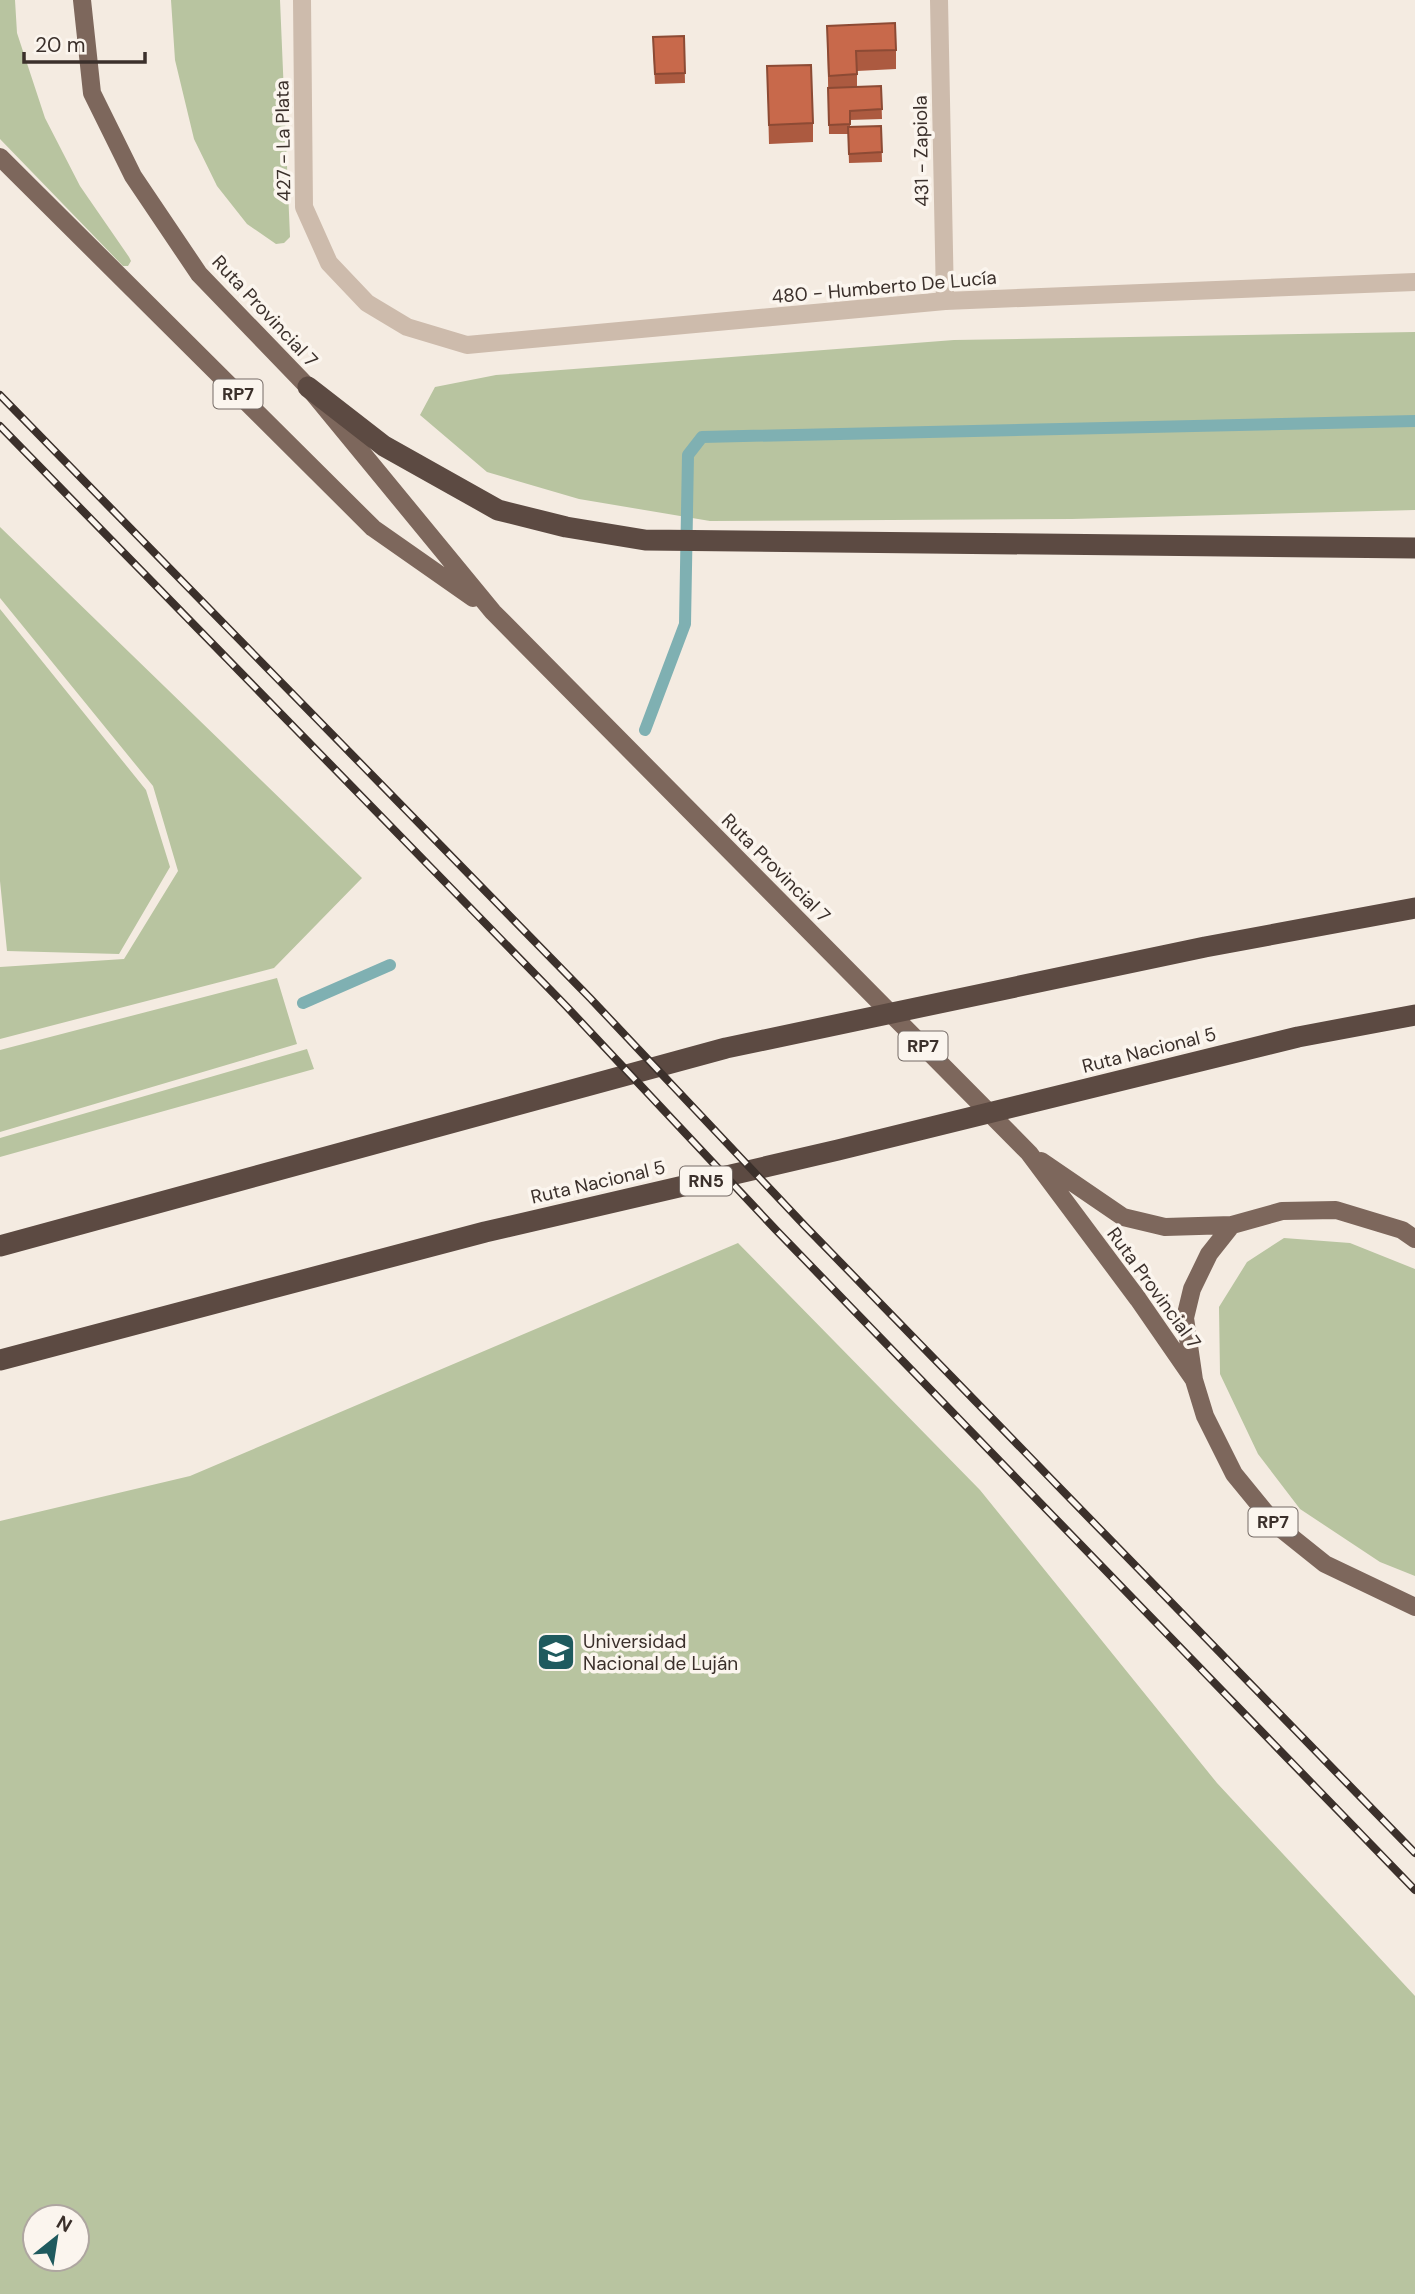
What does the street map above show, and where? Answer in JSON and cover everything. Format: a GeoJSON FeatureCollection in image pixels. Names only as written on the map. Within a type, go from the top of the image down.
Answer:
{"type":"FeatureCollection","features":[{"type":"Feature","properties":{"kind":"highway"},"geometry":{"type":"LineString","coordinates":[[308,387],[384,446],[498,510],[566,527],[645,541],[1415,548]]}},
{"type":"Feature","properties":{"kind":"highway"},"geometry":{"type":"LineString","coordinates":[[0,1246],[726,1048],[1205,947],[1415,908]]}},
{"type":"Feature","properties":{"kind":"highway","name":"Ruta Nacional 5"},"geometry":{"type":"LineString","coordinates":[[0,1360],[485,1232],[838,1150],[1298,1037],[1415,1015]]}},
{"type":"Feature","properties":{"kind":"main road","name":"Ruta Provincial 7"},"geometry":{"type":"LineString","coordinates":[[82,0],[92,93],[133,176],[199,274],[308,387],[493,612],[1029,1153],[1138,1299],[1194,1380]]}},
{"type":"Feature","properties":{"kind":"main road","name":"Ruta Provincial 7"},"geometry":{"type":"LineString","coordinates":[[0,157],[373,528],[493,612]]}},
{"type":"Feature","properties":{"kind":"main road","name":"Ruta Provincial 7"},"geometry":{"type":"LineString","coordinates":[[1029,1153],[1123,1217],[1165,1227],[1232,1225]]}},
{"type":"Feature","properties":{"kind":"main road","name":"RP7"},"geometry":{"type":"LineString","coordinates":[[1411,1234],[1336,1210],[1282,1211],[1232,1225],[1209,1254],[1192,1289],[1185,1318],[1194,1380],[1205,1416],[1234,1474],[1275,1524],[1325,1564],[1414,1607]]}},
{"type":"Feature","properties":{"kind":"street","name":"427 - La Plata"},"geometry":{"type":"LineString","coordinates":[[302,0],[304,207],[329,264],[367,303]]}},
{"type":"Feature","properties":{"kind":"street","name":"431 - Zapiola"},"geometry":{"type":"LineString","coordinates":[[939,0],[945,301]]}},
{"type":"Feature","properties":{"kind":"street","name":"480 - Humberto De Lucía"},"geometry":{"type":"LineString","coordinates":[[367,303],[407,327],[467,345],[945,301],[1415,282]]}},
{"type":"Feature","properties":{"kind":"green space"},"geometry":{"type":"Polygon","coordinates":[[[0,0],[15,0],[17,33],[45,118],[80,186],[129,257],[131,261],[128,266],[123,266],[0,139],[0,0]]]}},
{"type":"Feature","properties":{"kind":"green space"},"geometry":{"type":"Polygon","coordinates":[[[171,0],[280,0],[290,237],[284,243],[276,244],[247,224],[217,186],[194,139],[175,60],[171,0]]]}},
{"type":"Feature","properties":{"kind":"green space"},"geometry":{"type":"Polygon","coordinates":[[[1415,332],[1415,510],[1072,519],[710,521],[579,499],[487,472],[420,415],[435,387],[496,375],[954,340],[1415,332]]]}},
{"type":"Feature","properties":{"kind":"green space"},"geometry":{"type":"Polygon","coordinates":[[[0,527],[362,878],[274,968],[0,1039],[0,967],[124,959],[178,871],[153,786],[0,598],[0,527]]]}},
{"type":"Feature","properties":{"kind":"green space"},"geometry":{"type":"Polygon","coordinates":[[[0,609],[146,790],[170,867],[119,954],[7,951],[0,881],[0,609]]]}},
{"type":"Feature","properties":{"kind":"green space"},"geometry":{"type":"Polygon","coordinates":[[[277,978],[297,1044],[0,1132],[0,1050],[277,978]]]}},
{"type":"Feature","properties":{"kind":"green space"},"geometry":{"type":"Polygon","coordinates":[[[307,1049],[314,1069],[0,1157],[0,1138],[307,1049]]]}},
{"type":"Feature","properties":{"kind":"green space"},"geometry":{"type":"Polygon","coordinates":[[[1284,1238],[1350,1243],[1415,1269],[1415,1576],[1380,1562],[1300,1509],[1258,1454],[1220,1374],[1219,1307],[1247,1262],[1284,1238]]]}},
{"type":"Feature","properties":{"kind":"green space","name":"Universidad Nacional de Luján"},"geometry":{"type":"Polygon","coordinates":[[[738,1243],[980,1490],[1217,1783],[1415,1996],[1415,2294],[0,2294],[0,1521],[190,1476],[738,1243]]]}},
{"type":"Feature","properties":{"kind":"building"},"geometry":{"type":"Polygon","coordinates":[[[895,23],[896,50],[856,51],[857,74],[829,76],[827,26],[895,23]]]}},
{"type":"Feature","properties":{"kind":"building"},"geometry":{"type":"Polygon","coordinates":[[[684,36],[685,73],[655,74],[653,37],[684,36]]]}},
{"type":"Feature","properties":{"kind":"building"},"geometry":{"type":"Polygon","coordinates":[[[811,65],[813,123],[769,125],[767,66],[811,65]]]}},
{"type":"Feature","properties":{"kind":"building"},"geometry":{"type":"Polygon","coordinates":[[[881,86],[882,109],[850,111],[850,124],[829,125],[828,88],[881,86]]]}},
{"type":"Feature","properties":{"kind":"building"},"geometry":{"type":"Polygon","coordinates":[[[881,126],[882,152],[849,154],[848,127],[881,126]]]}},
{"type":"Feature","properties":{"kind":"waterway"},"geometry":{"type":"LineString","coordinates":[[645,730],[685,624],[688,455],[702,437],[1415,421]]}},
{"type":"Feature","properties":{"kind":"waterway"},"geometry":{"type":"LineString","coordinates":[[303,1003],[390,965]]}},
{"type":"Feature","properties":{"kind":"railway"},"geometry":{"type":"LineString","coordinates":[[0,395],[590,998],[805,1226],[1415,1853]]}},
{"type":"Feature","properties":{"kind":"railway"},"geometry":{"type":"LineString","coordinates":[[0,426],[566,1006],[776,1230],[1415,1890]]}},
{"type":"Feature","properties":{"kind":"place","name":"Universidad Nacional de Luján"},"geometry":{"type":"Point","coordinates":[556,1652]}}]}
